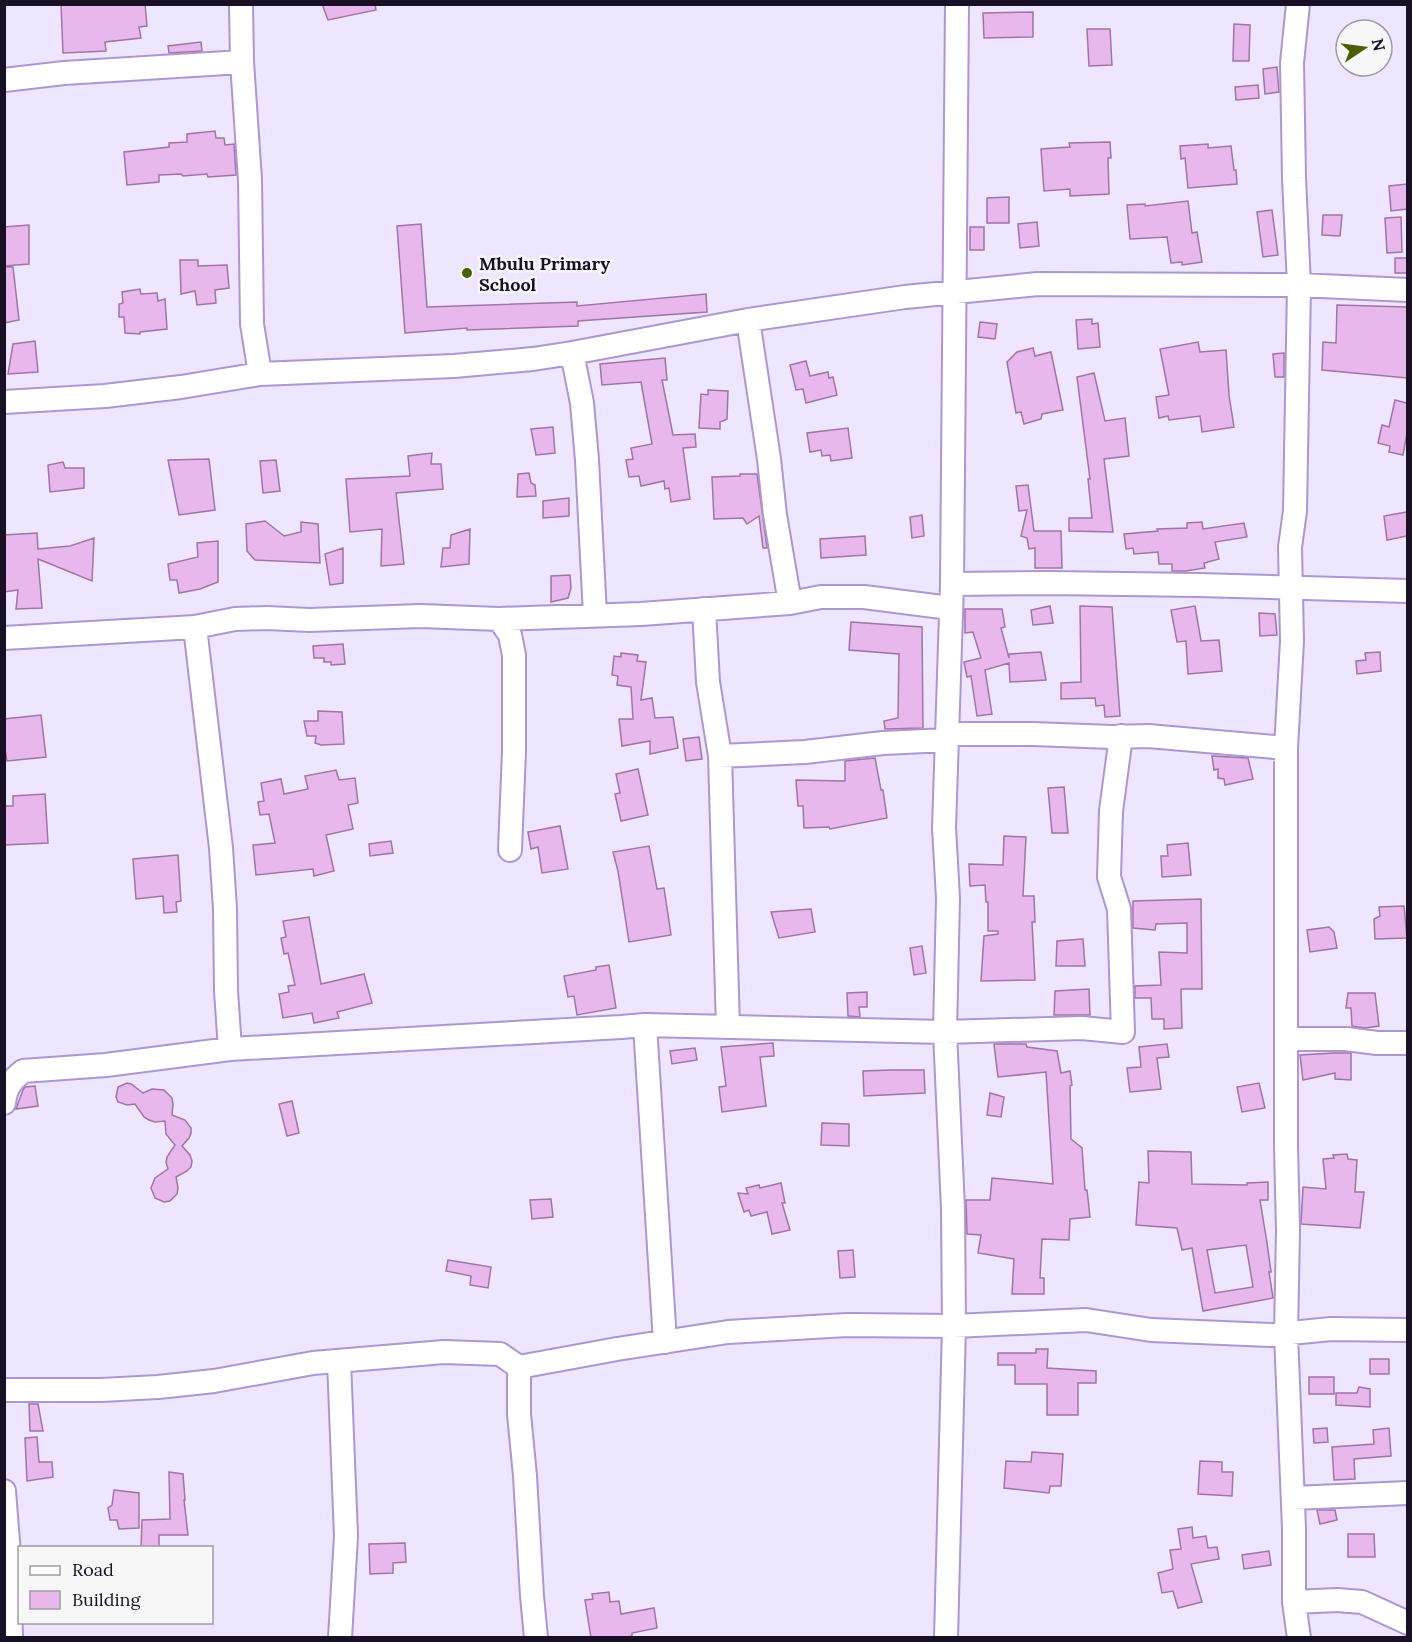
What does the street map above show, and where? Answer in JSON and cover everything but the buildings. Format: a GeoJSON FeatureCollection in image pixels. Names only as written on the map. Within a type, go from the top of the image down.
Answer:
{"type":"FeatureCollection","features":[{"type":"Feature","properties":{"kind":"street"},"geometry":{"type":"LineString","coordinates":[[241,4],[242,62],[250,180],[252,324],[260,374]]}},
{"type":"Feature","properties":{"kind":"street"},"geometry":{"type":"LineString","coordinates":[[946,1638],[954,1326],[953,1209],[945,1032],[948,898],[944,828],[952,584],[957,4]]}},
{"type":"Feature","properties":{"kind":"street"},"geometry":{"type":"LineString","coordinates":[[1298,4],[1292,63],[1299,285],[1295,511],[1290,547],[1292,641],[1286,748],[1288,1230],[1286,1335],[1293,1498],[1294,1602],[1299,1638]]}},
{"type":"Feature","properties":{"kind":"street"},"geometry":{"type":"LineString","coordinates":[[4,80],[242,62]]}},
{"type":"Feature","properties":{"kind":"street"},"geometry":{"type":"LineString","coordinates":[[4,402],[105,396],[260,374],[454,366],[533,359],[748,320],[954,291],[1038,284],[1299,285],[1407,290]]}},
{"type":"Feature","properties":{"kind":"street"},"geometry":{"type":"LineString","coordinates":[[748,320],[775,515],[790,603]]}},
{"type":"Feature","properties":{"kind":"street"},"geometry":{"type":"LineString","coordinates":[[572,353],[582,403],[588,460],[595,615]]}},
{"type":"Feature","properties":{"kind":"street"},"geometry":{"type":"LineString","coordinates":[[952,584],[1198,585],[1407,591]]}},
{"type":"Feature","properties":{"kind":"street"},"geometry":{"type":"LineString","coordinates":[[4,638],[195,627],[235,619],[309,620],[421,616],[500,619],[641,614],[790,603],[821,597],[864,597],[950,608]]}},
{"type":"Feature","properties":{"kind":"street"},"geometry":{"type":"LineString","coordinates":[[704,609],[708,682],[720,756],[728,1027]]}},
{"type":"Feature","properties":{"kind":"street"},"geometry":{"type":"LineString","coordinates":[[500,619],[510,634],[514,655],[514,752],[510,850]]}},
{"type":"Feature","properties":{"kind":"street"},"geometry":{"type":"LineString","coordinates":[[195,627],[221,848],[230,1049]]}},
{"type":"Feature","properties":{"kind":"street"},"geometry":{"type":"LineString","coordinates":[[720,756],[805,752],[947,737],[1148,735],[1286,748]]}},
{"type":"Feature","properties":{"kind":"street"},"geometry":{"type":"LineString","coordinates":[[5,1096],[14,1078],[23,1071],[106,1065],[230,1049],[645,1025],[945,1032],[1083,1028],[1123,1032],[1119,909],[1109,877],[1112,811],[1121,736]]}},
{"type":"Feature","properties":{"kind":"street"},"geometry":{"type":"LineString","coordinates":[[645,1025],[664,1342]]}},
{"type":"Feature","properties":{"kind":"street"},"geometry":{"type":"LineString","coordinates":[[1286,1039],[1346,1039],[1377,1043],[1407,1043]]}},
{"type":"Feature","properties":{"kind":"street"},"geometry":{"type":"LineString","coordinates":[[4,1390],[101,1390],[158,1386],[214,1381],[313,1363],[444,1352],[500,1354],[519,1367],[728,1332],[847,1325],[954,1326],[1086,1320],[1151,1330],[1286,1335],[1331,1329],[1407,1330]]}},
{"type":"Feature","properties":{"kind":"street"},"geometry":{"type":"LineString","coordinates":[[339,1361],[345,1532],[340,1638]]}},
{"type":"Feature","properties":{"kind":"street"},"geometry":{"type":"LineString","coordinates":[[519,1367],[519,1414],[537,1638]]}},
{"type":"Feature","properties":{"kind":"street"},"geometry":{"type":"LineString","coordinates":[[4,1491],[10,1638]]}},
{"type":"Feature","properties":{"kind":"street"},"geometry":{"type":"LineString","coordinates":[[1293,1498],[1407,1493]]}},
{"type":"Feature","properties":{"kind":"street"},"geometry":{"type":"LineString","coordinates":[[1294,1602],[1337,1600],[1362,1602],[1407,1623]]}},
{"type":"Feature","properties":{"kind":"place","name":"Mbulu Primary School"},"geometry":{"type":"Point","coordinates":[467,273]}}]}
